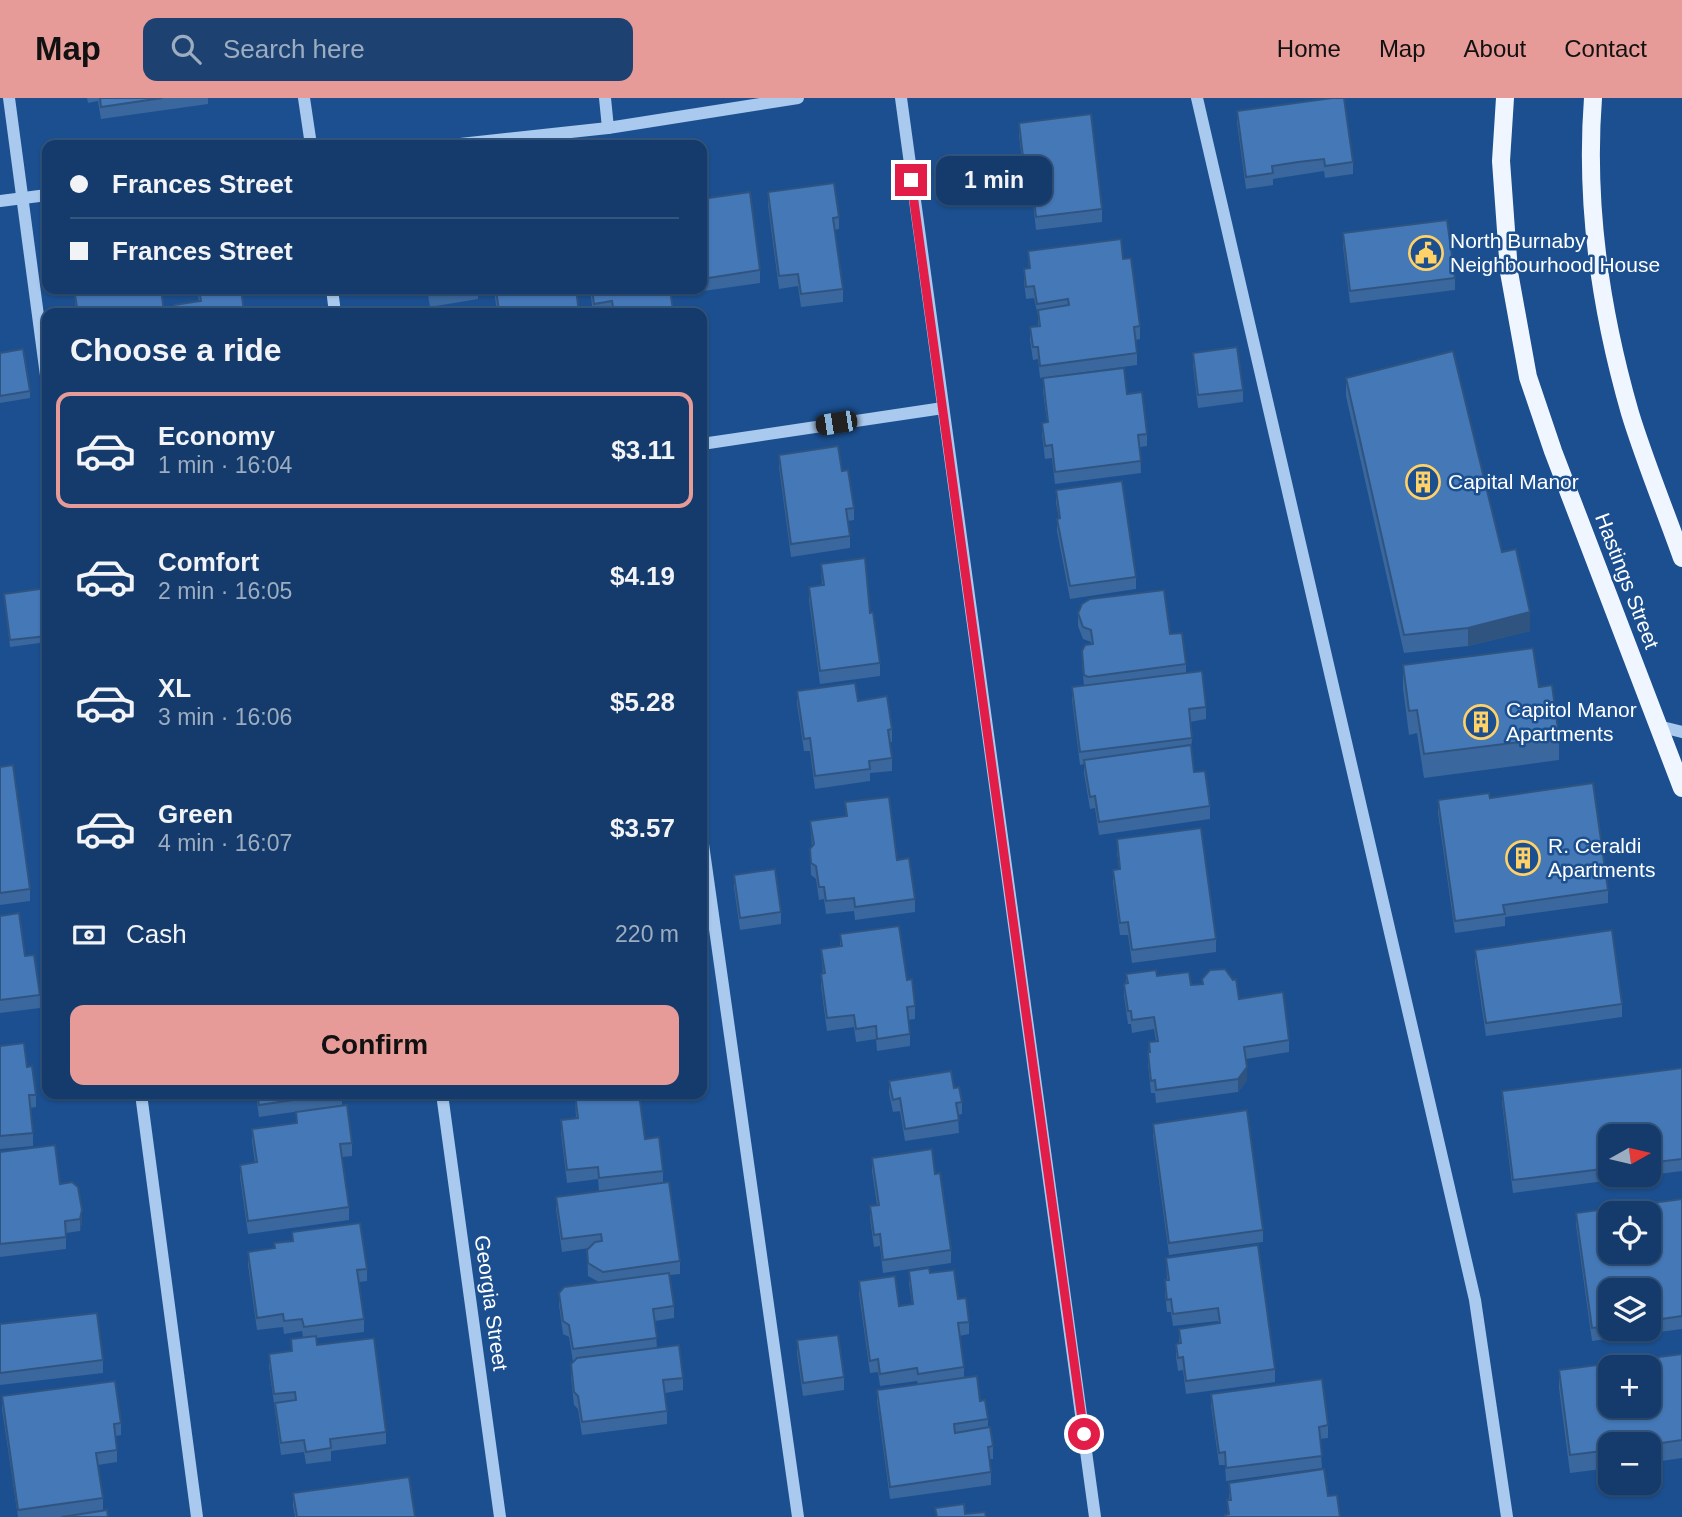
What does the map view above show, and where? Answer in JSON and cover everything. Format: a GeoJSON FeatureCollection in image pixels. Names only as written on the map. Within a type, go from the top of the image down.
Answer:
{"type":"FeatureCollection","features":[{"type":"Feature","properties":{"kind":"main road","name":"Hastings Street"},"geometry":{"type":"LineString","coordinates":[[1505,98],[1501,161],[1509,272],[1528,377],[1553,452],[1682,788]]}},
{"type":"Feature","properties":{"kind":"main road"},"geometry":{"type":"LineString","coordinates":[[1593,98],[1589,144],[1598,252],[1609,326],[1630,414],[1682,558]]}},
{"type":"Feature","properties":{"kind":"street"},"geometry":{"type":"LineString","coordinates":[[9,98],[42,344]]}},
{"type":"Feature","properties":{"kind":"street"},"geometry":{"type":"LineString","coordinates":[[304,98],[310,140]]}},
{"type":"Feature","properties":{"kind":"street"},"geometry":{"type":"LineString","coordinates":[[605,98],[608,128]]}},
{"type":"Feature","properties":{"kind":"street"},"geometry":{"type":"LineString","coordinates":[[498,140],[608,128],[798,98]]}},
{"type":"Feature","properties":{"kind":"street"},"geometry":{"type":"LineString","coordinates":[[901,98],[1095,1517]]}},
{"type":"Feature","properties":{"kind":"street"},"geometry":{"type":"LineString","coordinates":[[1197,98],[1475,1300],[1507,1517]]}},
{"type":"Feature","properties":{"kind":"street"},"geometry":{"type":"LineString","coordinates":[[0,201],[42,196]]}},
{"type":"Feature","properties":{"kind":"street"},"geometry":{"type":"LineString","coordinates":[[707,443],[943,408]]}},
{"type":"Feature","properties":{"kind":"street"},"geometry":{"type":"LineString","coordinates":[[1658,726],[1682,732]]}},
{"type":"Feature","properties":{"kind":"street"},"geometry":{"type":"LineString","coordinates":[[707,872],[798,1517]]}},
{"type":"Feature","properties":{"kind":"street"},"geometry":{"type":"LineString","coordinates":[[142,1099],[197,1517]]}},
{"type":"Feature","properties":{"kind":"street","name":"Georgia Street"},"geometry":{"type":"LineString","coordinates":[[443,1099],[500,1517]]}},
{"type":"Feature","properties":{"kind":"building"},"geometry":{"type":"Polygon","coordinates":[[[100,98],[162,98],[101,107],[100,98]]]}},
{"type":"Feature","properties":{"kind":"building"},"geometry":{"type":"Polygon","coordinates":[[[1344,98],[1353,162],[1325,166],[1324,159],[1298,162],[1272,166],[1273,173],[1246,177],[1237,111],[1344,98]]]}},
{"type":"Feature","properties":{"kind":"building"},"geometry":{"type":"Polygon","coordinates":[[[1091,114],[1102,209],[1036,217],[1033,190],[1027,191],[1019,123],[1091,114]]]}},
{"type":"Feature","properties":{"kind":"building"},"geometry":{"type":"Polygon","coordinates":[[[834,183],[839,217],[833,218],[843,289],[801,294],[798,274],[779,276],[768,192],[834,183]]]}},
{"type":"Feature","properties":{"kind":"building"},"geometry":{"type":"Polygon","coordinates":[[[750,192],[760,270],[707,278],[707,198],[750,192]]]}},
{"type":"Feature","properties":{"kind":"building"},"geometry":{"type":"Polygon","coordinates":[[[1447,220],[1455,278],[1350,291],[1343,233],[1447,220]]]}},
{"type":"Feature","properties":{"kind":"building"},"geometry":{"type":"Polygon","coordinates":[[[1121,239],[1123,259],[1131,258],[1140,326],[1134,327],[1137,353],[1040,366],[1038,347],[1033,347],[1030,327],[1040,326],[1038,310],[1069,305],[1068,299],[1037,304],[1034,286],[1026,287],[1024,269],[1030,268],[1028,251],[1121,239]]]}},
{"type":"Feature","properties":{"kind":"building"},"geometry":{"type":"Polygon","coordinates":[[[75,294],[162,294],[163,308],[77,308],[75,294]]]}},
{"type":"Feature","properties":{"kind":"building"},"geometry":{"type":"Polygon","coordinates":[[[200,294],[242,294],[243,308],[175,308],[174,305],[201,301],[200,294]]]}},
{"type":"Feature","properties":{"kind":"building"},"geometry":{"type":"Polygon","coordinates":[[[497,294],[577,294],[578,308],[498,308],[497,294]]]}},
{"type":"Feature","properties":{"kind":"building"},"geometry":{"type":"Polygon","coordinates":[[[593,294],[671,294],[673,308],[613,308],[612,301],[594,304],[593,294]]]}},
{"type":"Feature","properties":{"kind":"building"},"geometry":{"type":"Polygon","coordinates":[[[1237,347],[1243,390],[1198,395],[1193,353],[1237,347]]]}},
{"type":"Feature","properties":{"kind":"building"},"geometry":{"type":"Polygon","coordinates":[[[23,349],[30,391],[0,396],[0,353],[23,349]]]}},
{"type":"Feature","properties":{"kind":"building","name":"Capital Manor"},"geometry":{"type":"Polygon","coordinates":[[[1453,351],[1502,552],[1516,549],[1530,612],[1468,628],[1404,635],[1346,378],[1453,351]]]}},
{"type":"Feature","properties":{"kind":"building"},"geometry":{"type":"Polygon","coordinates":[[[1124,368],[1127,394],[1142,392],[1147,434],[1138,435],[1141,461],[1055,472],[1052,445],[1045,446],[1042,423],[1048,422],[1043,378],[1124,368]]]}},
{"type":"Feature","properties":{"kind":"building"},"geometry":{"type":"Polygon","coordinates":[[[838,446],[842,471],[848,470],[854,508],[846,509],[850,536],[791,544],[779,455],[838,446]]]}},
{"type":"Feature","properties":{"kind":"building"},"geometry":{"type":"Polygon","coordinates":[[[1122,481],[1136,577],[1070,586],[1057,519],[1060,518],[1056,490],[1122,481]]]}},
{"type":"Feature","properties":{"kind":"building"},"geometry":{"type":"Polygon","coordinates":[[[865,558],[870,613],[873,612],[880,663],[820,671],[809,587],[824,585],[821,564],[865,558]]]}},
{"type":"Feature","properties":{"kind":"building"},"geometry":{"type":"Polygon","coordinates":[[[42,589],[42,637],[10,640],[4,594],[42,589]]]}},
{"type":"Feature","properties":{"kind":"building"},"geometry":{"type":"Polygon","coordinates":[[[1164,590],[1170,634],[1182,633],[1186,664],[1088,677],[1084,675],[1082,651],[1085,645],[1093,644],[1091,630],[1083,627],[1078,613],[1082,604],[1090,599],[1164,590]]]}},
{"type":"Feature","properties":{"kind":"building","name":"Capitol Manor Apartments"},"geometry":{"type":"Polygon","coordinates":[[[1533,648],[1539,687],[1552,685],[1559,737],[1424,754],[1417,710],[1409,711],[1403,665],[1533,648]]]}},
{"type":"Feature","properties":{"kind":"building"},"geometry":{"type":"Polygon","coordinates":[[[1202,671],[1206,707],[1189,709],[1192,738],[1080,752],[1072,687],[1202,671]]]}},
{"type":"Feature","properties":{"kind":"building"},"geometry":{"type":"Polygon","coordinates":[[[855,683],[858,701],[887,696],[892,729],[888,730],[892,758],[869,761],[870,769],[815,776],[810,738],[804,739],[797,691],[855,683]]]}},
{"type":"Feature","properties":{"kind":"building"},"geometry":{"type":"Polygon","coordinates":[[[1191,745],[1194,772],[1205,771],[1210,806],[1099,822],[1095,796],[1090,797],[1084,760],[1191,745]]]}},
{"type":"Feature","properties":{"kind":"building"},"geometry":{"type":"Polygon","coordinates":[[[13,765],[30,889],[0,893],[0,767],[13,765]]]}},
{"type":"Feature","properties":{"kind":"building","name":"R. Ceraldi Apartments"},"geometry":{"type":"Polygon","coordinates":[[[1593,783],[1608,890],[1503,905],[1505,914],[1455,921],[1438,800],[1489,793],[1490,798],[1593,783]]]}},
{"type":"Feature","properties":{"kind":"building"},"geometry":{"type":"Polygon","coordinates":[[[889,797],[897,860],[909,858],[915,899],[855,907],[854,898],[826,901],[824,887],[819,887],[816,866],[811,863],[810,849],[814,844],[810,821],[847,816],[845,802],[889,797]]]}},
{"type":"Feature","properties":{"kind":"building"},"geometry":{"type":"Polygon","coordinates":[[[1201,828],[1216,939],[1132,950],[1128,922],[1120,923],[1113,870],[1120,869],[1117,839],[1201,828]]]}},
{"type":"Feature","properties":{"kind":"building"},"geometry":{"type":"Polygon","coordinates":[[[775,869],[781,912],[740,918],[734,875],[775,869]]]}},
{"type":"Feature","properties":{"kind":"building"},"geometry":{"type":"Polygon","coordinates":[[[19,913],[25,956],[34,955],[40,995],[0,1000],[0,916],[19,913]]]}},
{"type":"Feature","properties":{"kind":"building"},"geometry":{"type":"Polygon","coordinates":[[[899,926],[907,980],[912,979],[915,1006],[907,1007],[910,1034],[877,1039],[876,1026],[856,1029],[854,1015],[827,1018],[821,974],[825,973],[821,949],[842,946],[840,934],[899,926]]]}},
{"type":"Feature","properties":{"kind":"building"},"geometry":{"type":"Polygon","coordinates":[[[1612,930],[1622,1004],[1486,1023],[1475,950],[1612,930]]]}},
{"type":"Feature","properties":{"kind":"building"},"geometry":{"type":"Polygon","coordinates":[[[1225,969],[1233,980],[1236,979],[1239,999],[1283,992],[1289,1040],[1244,1047],[1247,1067],[1238,1079],[1156,1090],[1155,1080],[1151,1081],[1148,1052],[1149,1042],[1158,1041],[1154,1017],[1132,1020],[1124,984],[1128,983],[1126,974],[1156,970],[1157,976],[1189,972],[1191,985],[1203,984],[1202,979],[1210,970],[1225,969]]]}},
{"type":"Feature","properties":{"kind":"building"},"geometry":{"type":"Polygon","coordinates":[[[24,1043],[27,1067],[32,1066],[36,1095],[29,1095],[33,1133],[0,1136],[0,1046],[24,1043]]]}},
{"type":"Feature","properties":{"kind":"building"},"geometry":{"type":"Polygon","coordinates":[[[1682,1068],[1682,1159],[1661,1161],[1661,1124],[1598,1124],[1598,1169],[1513,1180],[1502,1091],[1682,1068]]]}},
{"type":"Feature","properties":{"kind":"building"},"geometry":{"type":"Polygon","coordinates":[[[951,1071],[954,1088],[959,1087],[962,1102],[956,1103],[959,1120],[905,1129],[900,1098],[893,1100],[889,1081],[951,1071]]]}},
{"type":"Feature","properties":{"kind":"building"},"geometry":{"type":"Polygon","coordinates":[[[258,1099],[300,1099],[259,1105],[258,1099]]]}},
{"type":"Feature","properties":{"kind":"building"},"geometry":{"type":"Polygon","coordinates":[[[576,1099],[640,1099],[645,1139],[659,1137],[663,1171],[599,1178],[598,1167],[567,1170],[561,1120],[578,1118],[576,1099]]]}},
{"type":"Feature","properties":{"kind":"building"},"geometry":{"type":"Polygon","coordinates":[[[347,1105],[352,1143],[340,1144],[349,1207],[248,1221],[240,1165],[257,1162],[252,1129],[297,1123],[296,1112],[347,1105]]]}},
{"type":"Feature","properties":{"kind":"building"},"geometry":{"type":"Polygon","coordinates":[[[1247,1110],[1263,1230],[1169,1243],[1153,1124],[1247,1110]]]}},
{"type":"Feature","properties":{"kind":"building"},"geometry":{"type":"Polygon","coordinates":[[[55,1145],[60,1184],[72,1182],[78,1187],[82,1210],[80,1219],[65,1221],[66,1237],[0,1244],[0,1152],[55,1145]]]}},
{"type":"Feature","properties":{"kind":"building"},"geometry":{"type":"Polygon","coordinates":[[[932,1149],[935,1174],[940,1173],[951,1250],[883,1260],[880,1234],[874,1235],[870,1206],[879,1205],[872,1158],[932,1149]]]}},
{"type":"Feature","properties":{"kind":"building"},"geometry":{"type":"Polygon","coordinates":[[[669,1182],[680,1261],[603,1272],[588,1263],[587,1250],[595,1242],[602,1241],[601,1234],[562,1239],[556,1197],[669,1182]]]}},
{"type":"Feature","properties":{"kind":"building"},"geometry":{"type":"Polygon","coordinates":[[[1682,1199],[1682,1316],[1661,1319],[1661,1278],[1598,1278],[1598,1327],[1592,1328],[1576,1213],[1598,1210],[1598,1264],[1661,1264],[1661,1202],[1682,1199]]]}},
{"type":"Feature","properties":{"kind":"building"},"geometry":{"type":"Polygon","coordinates":[[[360,1223],[367,1269],[357,1270],[364,1319],[304,1327],[302,1319],[284,1321],[283,1314],[257,1318],[248,1252],[275,1248],[274,1243],[293,1241],[292,1232],[360,1223]]]}},
{"type":"Feature","properties":{"kind":"building"},"geometry":{"type":"Polygon","coordinates":[[[1258,1245],[1275,1369],[1186,1381],[1183,1357],[1178,1358],[1176,1344],[1181,1343],[1179,1329],[1220,1323],[1218,1308],[1173,1314],[1171,1299],[1167,1300],[1165,1280],[1169,1280],[1166,1258],[1258,1245]]]}},
{"type":"Feature","properties":{"kind":"building"},"geometry":{"type":"Polygon","coordinates":[[[929,1268],[930,1273],[954,1270],[958,1299],[966,1298],[969,1322],[958,1323],[964,1367],[918,1374],[917,1368],[880,1374],[878,1359],[870,1361],[859,1281],[895,1276],[899,1306],[913,1304],[909,1271],[929,1268]]]}},
{"type":"Feature","properties":{"kind":"building"},"geometry":{"type":"Polygon","coordinates":[[[669,1273],[674,1306],[653,1309],[657,1338],[573,1349],[569,1325],[563,1321],[559,1293],[564,1287],[669,1273]]]}},
{"type":"Feature","properties":{"kind":"building"},"geometry":{"type":"Polygon","coordinates":[[[97,1313],[103,1360],[0,1373],[0,1324],[97,1313]]]}},
{"type":"Feature","properties":{"kind":"building"},"geometry":{"type":"Polygon","coordinates":[[[838,1335],[844,1377],[803,1383],[797,1340],[838,1335]]]}},
{"type":"Feature","properties":{"kind":"building"},"geometry":{"type":"Polygon","coordinates":[[[316,1336],[317,1345],[374,1338],[386,1432],[330,1439],[331,1448],[306,1452],[304,1440],[281,1443],[275,1403],[296,1400],[295,1392],[274,1394],[269,1354],[292,1351],[291,1339],[316,1336]]]}},
{"type":"Feature","properties":{"kind":"building"},"geometry":{"type":"Polygon","coordinates":[[[679,1345],[683,1378],[663,1380],[667,1411],[582,1422],[578,1396],[574,1392],[571,1364],[577,1358],[679,1345]]]}},
{"type":"Feature","properties":{"kind":"building"},"geometry":{"type":"Polygon","coordinates":[[[1682,1354],[1682,1440],[1661,1443],[1661,1432],[1598,1432],[1598,1452],[1570,1455],[1559,1370],[1598,1365],[1598,1418],[1661,1418],[1661,1357],[1682,1354]]]}},
{"type":"Feature","properties":{"kind":"building"},"geometry":{"type":"Polygon","coordinates":[[[977,1376],[980,1401],[985,1400],[988,1419],[954,1424],[955,1433],[990,1427],[993,1446],[988,1447],[991,1472],[890,1487],[877,1390],[977,1376]]]}},
{"type":"Feature","properties":{"kind":"building"},"geometry":{"type":"Polygon","coordinates":[[[1322,1379],[1328,1425],[1319,1427],[1322,1456],[1226,1468],[1225,1452],[1219,1453],[1211,1394],[1322,1379]]]}},
{"type":"Feature","properties":{"kind":"building"},"geometry":{"type":"Polygon","coordinates":[[[115,1381],[121,1423],[114,1424],[117,1450],[96,1453],[103,1498],[18,1510],[2,1396],[115,1381]]]}},
{"type":"Feature","properties":{"kind":"building"},"geometry":{"type":"Polygon","coordinates":[[[1324,1469],[1328,1496],[1337,1495],[1340,1517],[1225,1517],[1229,1514],[1227,1500],[1231,1500],[1229,1483],[1324,1469]]]}},
{"type":"Feature","properties":{"kind":"building"},"geometry":{"type":"Polygon","coordinates":[[[409,1477],[415,1517],[297,1517],[293,1493],[409,1477]]]}},
{"type":"Feature","properties":{"kind":"building"},"geometry":{"type":"Polygon","coordinates":[[[964,1504],[965,1514],[985,1512],[986,1517],[937,1517],[935,1508],[964,1504]]]}},
{"type":"Feature","properties":{"kind":"building"},"geometry":{"type":"Polygon","coordinates":[[[107,1510],[108,1517],[62,1517],[107,1510]]]}},
{"type":"Feature","properties":{"kind":"place","name":"North Burnaby Neighbourhood House"},"geometry":{"type":"Point","coordinates":[1426,253]}},
{"type":"Feature","properties":{"kind":"place","name":"Capital Manor"},"geometry":{"type":"Point","coordinates":[1423,482]}},
{"type":"Feature","properties":{"kind":"place","name":"Capitol Manor Apartments"},"geometry":{"type":"Point","coordinates":[1481,722]}},
{"type":"Feature","properties":{"kind":"place","name":"R. Ceraldi Apartments"},"geometry":{"type":"Point","coordinates":[1523,858]}},
{"type":"Feature","properties":{"kind":"route"},"geometry":{"type":"LineString","coordinates":[[911,180],[1084,1434]]}}]}
